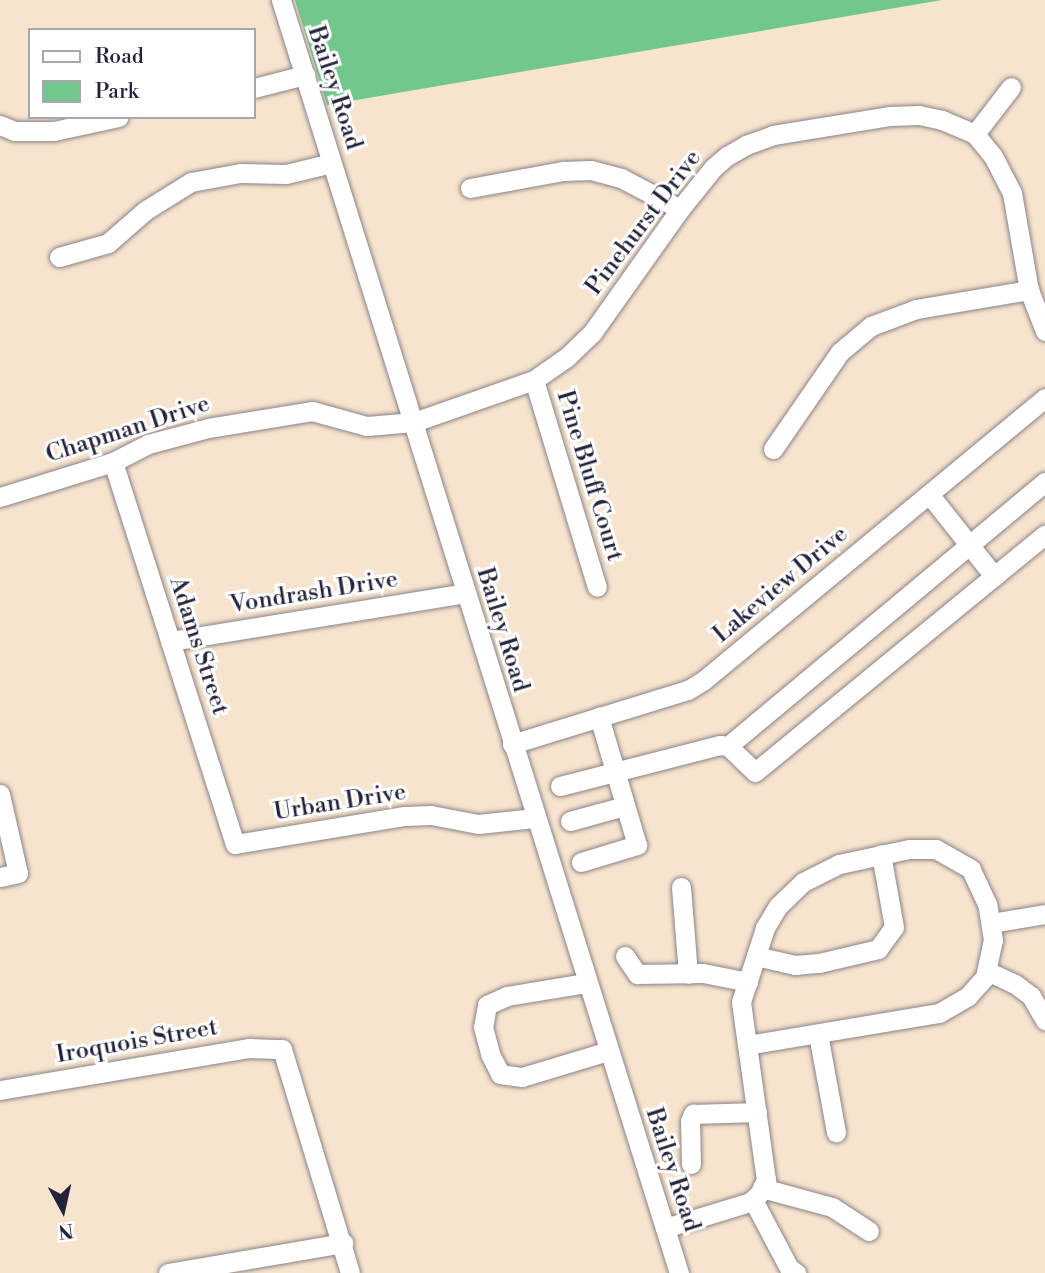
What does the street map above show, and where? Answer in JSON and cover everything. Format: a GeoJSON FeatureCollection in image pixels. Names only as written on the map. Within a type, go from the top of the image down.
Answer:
{"type":"FeatureCollection","features":[{"type":"Feature","properties":{"kind":"street","name":"Bailey Road"},"geometry":{"type":"LineString","coordinates":[[281,0],[586,983],[679,1273]]}},
{"type":"Feature","properties":{"kind":"street"},"geometry":{"type":"LineString","coordinates":[[256,87],[305,75]]}},
{"type":"Feature","properties":{"kind":"street"},"geometry":{"type":"LineString","coordinates":[[1011,87],[975,134],[1010,184],[1029,290],[1045,331]]}},
{"type":"Feature","properties":{"kind":"street","name":"Pinehurst Drive"},"geometry":{"type":"LineString","coordinates":[[414,422],[534,380],[567,357],[592,333],[680,209],[727,156],[747,145],[773,135],[904,114],[932,117],[975,134]]}},
{"type":"Feature","properties":{"kind":"street"},"geometry":{"type":"LineString","coordinates":[[0,125],[14,131],[54,131],[110,119]]}},
{"type":"Feature","properties":{"kind":"street"},"geometry":{"type":"LineString","coordinates":[[59,257],[108,243],[146,210],[191,182],[240,173],[286,174],[332,163]]}},
{"type":"Feature","properties":{"kind":"street"},"geometry":{"type":"LineString","coordinates":[[470,188],[563,171],[591,170],[621,178],[680,209]]}},
{"type":"Feature","properties":{"kind":"street"},"geometry":{"type":"LineString","coordinates":[[773,449],[840,352],[871,326],[916,309],[1029,290]]}},
{"type":"Feature","properties":{"kind":"street","name":"Pine Bluff Court"},"geometry":{"type":"LineString","coordinates":[[534,380],[597,587]]}},
{"type":"Feature","properties":{"kind":"street","name":"Lakeview Drive"},"geometry":{"type":"LineString","coordinates":[[512,744],[688,690],[704,680],[1045,398]]}},
{"type":"Feature","properties":{"kind":"street","name":"Chapman Drive"},"geometry":{"type":"LineString","coordinates":[[0,497],[113,462],[148,444],[193,431],[304,411],[321,412],[367,426],[414,422]]}},
{"type":"Feature","properties":{"kind":"street","name":"Adams Street"},"geometry":{"type":"LineString","coordinates":[[113,462],[235,844]]}},
{"type":"Feature","properties":{"kind":"street"},"geometry":{"type":"LineString","coordinates":[[728,746],[1045,482]]}},
{"type":"Feature","properties":{"kind":"street"},"geometry":{"type":"LineString","coordinates":[[929,494],[994,576]]}},
{"type":"Feature","properties":{"kind":"street"},"geometry":{"type":"LineString","coordinates":[[560,786],[720,744],[728,746],[755,772],[1045,535]]}},
{"type":"Feature","properties":{"kind":"street","name":"Vondrash Drive"},"geometry":{"type":"LineString","coordinates":[[170,641],[465,593]]}},
{"type":"Feature","properties":{"kind":"street"},"geometry":{"type":"LineString","coordinates":[[581,862],[637,845],[599,717]]}},
{"type":"Feature","properties":{"kind":"street"},"geometry":{"type":"LineString","coordinates":[[0,794],[18,873],[0,877]]}},
{"type":"Feature","properties":{"kind":"street"},"geometry":{"type":"LineString","coordinates":[[570,821],[625,806]]}},
{"type":"Feature","properties":{"kind":"street","name":"Urban Drive"},"geometry":{"type":"LineString","coordinates":[[235,844],[405,816],[431,816],[478,824],[535,818]]}},
{"type":"Feature","properties":{"kind":"street"},"geometry":{"type":"LineString","coordinates":[[665,1228],[737,1207],[757,1194],[766,1180],[765,1165],[747,1045],[741,1002],[765,928],[778,906],[803,882],[839,864],[881,855],[927,848],[960,861],[971,869],[977,879],[991,923],[993,940],[987,971],[968,996],[949,1010],[747,1045]]}},
{"type":"Feature","properties":{"kind":"street"},"geometry":{"type":"LineString","coordinates":[[756,956],[795,965],[819,963],[878,948],[894,927],[881,855]]}},
{"type":"Feature","properties":{"kind":"street"},"geometry":{"type":"LineString","coordinates":[[681,887],[688,974]]}},
{"type":"Feature","properties":{"kind":"street"},"geometry":{"type":"LineString","coordinates":[[991,923],[1045,914]]}},
{"type":"Feature","properties":{"kind":"street"},"geometry":{"type":"LineString","coordinates":[[625,956],[637,974],[703,973],[748,982]]}},
{"type":"Feature","properties":{"kind":"street"},"geometry":{"type":"LineString","coordinates":[[987,971],[1015,984],[1031,996],[1045,1020]]}},
{"type":"Feature","properties":{"kind":"street"},"geometry":{"type":"LineString","coordinates":[[586,983],[508,996],[487,1005],[483,1027],[490,1054],[500,1074],[522,1077],[608,1051]]}},
{"type":"Feature","properties":{"kind":"street"},"geometry":{"type":"LineString","coordinates":[[818,1034],[835,1132]]}},
{"type":"Feature","properties":{"kind":"street","name":"Iroquois Street"},"geometry":{"type":"LineString","coordinates":[[0,1090],[249,1048],[282,1049],[343,1243]]}},
{"type":"Feature","properties":{"kind":"street"},"geometry":{"type":"LineString","coordinates":[[691,1164],[690,1121],[694,1114],[757,1112]]}},
{"type":"Feature","properties":{"kind":"street"},"geometry":{"type":"LineString","coordinates":[[757,1194],[832,1207],[869,1231]]}},
{"type":"Feature","properties":{"kind":"street"},"geometry":{"type":"LineString","coordinates":[[757,1194],[789,1268],[796,1273]]}},
{"type":"Feature","properties":{"kind":"street"},"geometry":{"type":"LineString","coordinates":[[168,1273],[343,1243],[350,1273]]}},
{"type":"Feature","properties":{"kind":"green space"},"geometry":{"type":"Polygon","coordinates":[[[295,0],[942,0],[327,105],[295,0]]]}}]}
